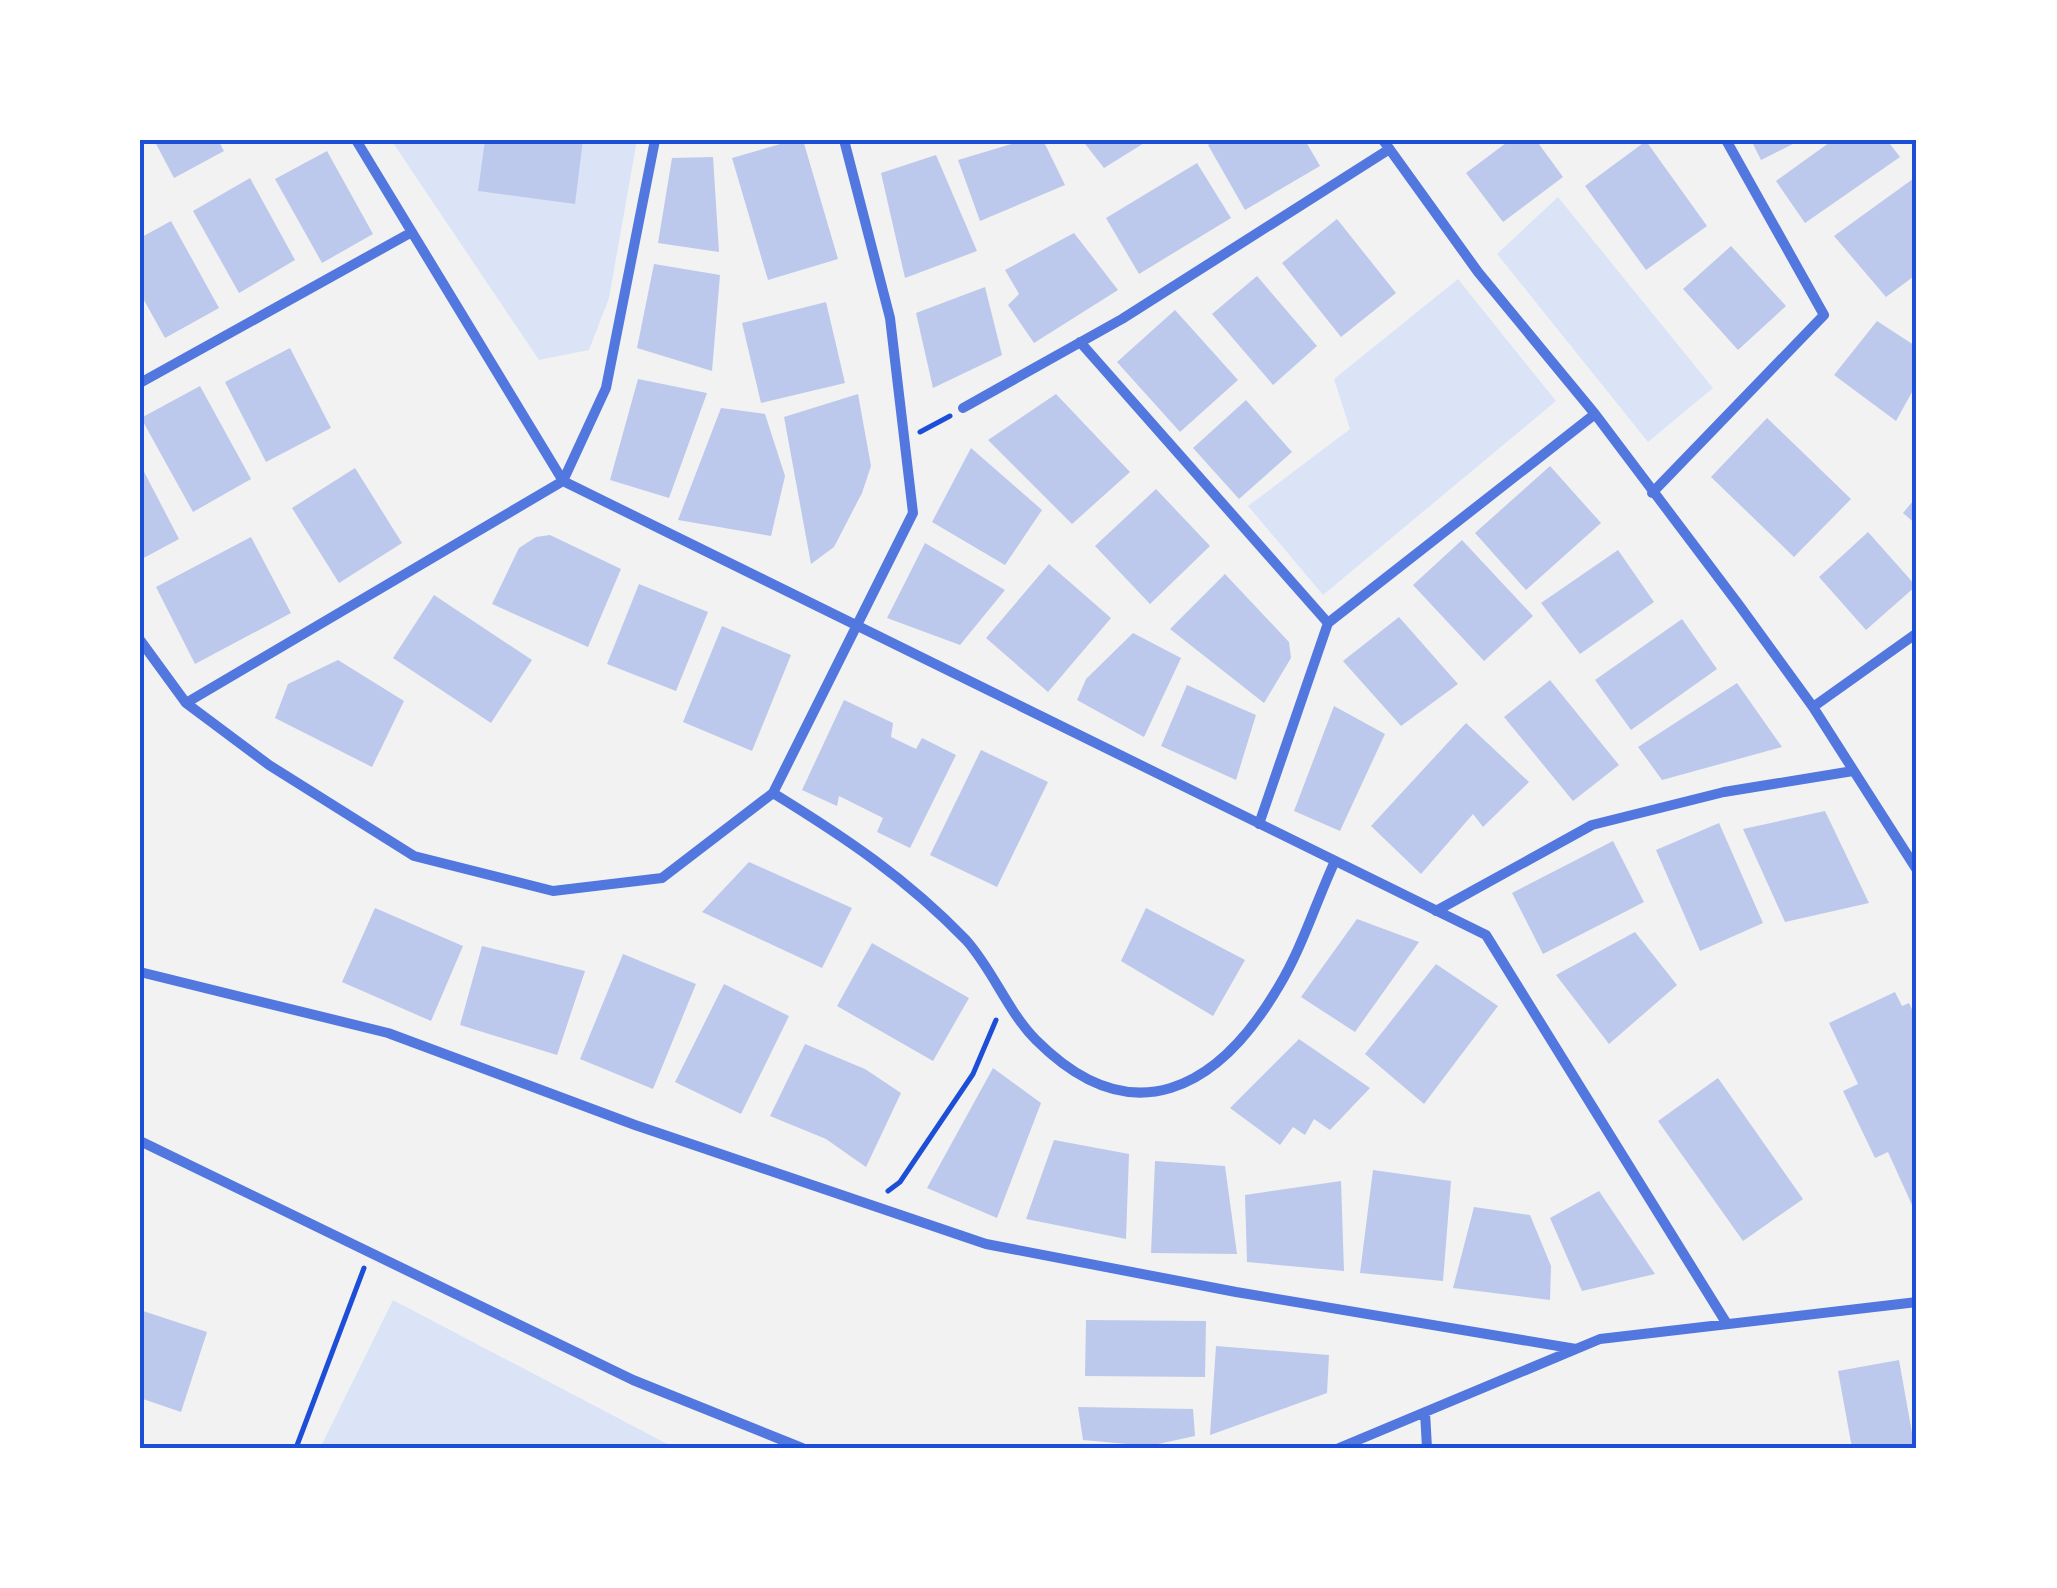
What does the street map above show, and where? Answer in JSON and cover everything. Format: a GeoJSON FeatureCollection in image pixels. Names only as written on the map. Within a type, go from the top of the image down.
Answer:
{"type":"FeatureCollection","features":[{"type":"Feature","properties":{"kind":"street"},"geometry":{"type":"LineString","coordinates":[[356,140],[563,482],[1486,935],[1727,1324]]}},
{"type":"Feature","properties":{"kind":"street"},"geometry":{"type":"LineString","coordinates":[[186,703],[563,482],[606,388],[655,140]]}},
{"type":"Feature","properties":{"kind":"street"},"geometry":{"type":"LineString","coordinates":[[140,640],[186,703],[269,765],[414,856],[553,891],[662,878],[774,793],[913,513],[890,318],[844,140]]}},
{"type":"Feature","properties":{"kind":"street"},"geometry":{"type":"LineString","coordinates":[[1652,493],[1824,314],[1726,140]]}},
{"type":"Feature","properties":{"kind":"street"},"geometry":{"type":"LineString","coordinates":[[963,408],[1080,342],[1385,145],[1478,272],[1596,414],[1814,707],[1917,870]]}},
{"type":"Feature","properties":{"kind":"street"},"geometry":{"type":"LineString","coordinates":[[140,383],[412,232]]}},
{"type":"Feature","properties":{"kind":"street"},"geometry":{"type":"LineString","coordinates":[[1080,342],[1328,623]]}},
{"type":"Feature","properties":{"kind":"street"},"geometry":{"type":"LineString","coordinates":[[1258,824],[1328,623],[1596,414]]}},
{"type":"Feature","properties":{"kind":"street"},"geometry":{"type":"LineString","coordinates":[[1814,707],[1917,634]]}},
{"type":"Feature","properties":{"kind":"street"},"geometry":{"type":"LineString","coordinates":[[1436,911],[1592,825],[1724,792],[1853,771]]}},
{"type":"Feature","properties":{"kind":"street"},"geometry":{"type":"LineString","coordinates":[[774,793],[880,860],[968,943],[1034,1038],[1082,1079],[1148,1095],[1193,1082],[1230,1048],[1279,986],[1334,861]]}},
{"type":"Feature","properties":{"kind":"street"},"geometry":{"type":"LineString","coordinates":[[140,972],[388,1034],[635,1126],[986,1244],[1236,1292],[1576,1349]]}},
{"type":"Feature","properties":{"kind":"street"},"geometry":{"type":"LineString","coordinates":[[140,1141],[633,1380],[802,1448]]}},
{"type":"Feature","properties":{"kind":"street"},"geometry":{"type":"LineString","coordinates":[[1339,1448],[1600,1338],[1917,1302]]}},
{"type":"Feature","properties":{"kind":"street"},"geometry":{"type":"LineString","coordinates":[[1425,1412],[1428,1448]]}},
{"type":"Feature","properties":{"kind":"path"},"geometry":{"type":"LineString","coordinates":[[904,441],[963,408]]}},
{"type":"Feature","properties":{"kind":"path"},"geometry":{"type":"LineString","coordinates":[[870,1204],[900,1182],[973,1074],[993,1033],[1003,992]]}},
{"type":"Feature","properties":{"kind":"path"},"geometry":{"type":"LineString","coordinates":[[296,1448],[370,1253]]}},
{"type":"Feature","properties":{"kind":"shaded area"},"geometry":{"type":"Polygon","coordinates":[[[391,140],[637,140],[609,298],[589,350],[539,360],[391,140]]]}},
{"type":"Feature","properties":{"kind":"shaded area"},"geometry":{"type":"Polygon","coordinates":[[[1558,197],[1713,388],[1648,442],[1497,254],[1558,197]]]}},
{"type":"Feature","properties":{"kind":"shaded area"},"geometry":{"type":"Polygon","coordinates":[[[1458,279],[1556,401],[1323,595],[1248,506],[1350,429],[1334,379],[1458,279]]]}},
{"type":"Feature","properties":{"kind":"shaded area"},"geometry":{"type":"Polygon","coordinates":[[[393,1300],[675,1448],[320,1448],[393,1300]]]}},
{"type":"Feature","properties":{"kind":"building"},"geometry":{"type":"Polygon","coordinates":[[[154,140],[218,140],[224,151],[174,178],[154,140]]]}},
{"type":"Feature","properties":{"kind":"building"},"geometry":{"type":"Polygon","coordinates":[[[485,140],[583,140],[575,204],[478,191],[485,140]]]}},
{"type":"Feature","properties":{"kind":"building"},"geometry":{"type":"Polygon","coordinates":[[[803,140],[838,259],[768,280],[732,158],[803,140]]]}},
{"type":"Feature","properties":{"kind":"building"},"geometry":{"type":"Polygon","coordinates":[[[1025,140],[1043,140],[1065,185],[980,221],[958,160],[1025,140]]]}},
{"type":"Feature","properties":{"kind":"building"},"geometry":{"type":"Polygon","coordinates":[[[1082,140],[1149,140],[1104,168],[1082,140]]]}},
{"type":"Feature","properties":{"kind":"building"},"geometry":{"type":"Polygon","coordinates":[[[1217,140],[1305,140],[1320,166],[1245,210],[1208,145],[1217,140]]]}},
{"type":"Feature","properties":{"kind":"building"},"geometry":{"type":"Polygon","coordinates":[[[1510,140],[1536,140],[1563,177],[1503,222],[1466,173],[1510,140]]]}},
{"type":"Feature","properties":{"kind":"building"},"geometry":{"type":"Polygon","coordinates":[[[1751,140],[1801,140],[1761,160],[1751,140]]]}},
{"type":"Feature","properties":{"kind":"building"},"geometry":{"type":"Polygon","coordinates":[[[1833,140],[1887,140],[1900,157],[1805,223],[1776,181],[1833,140]]]}},
{"type":"Feature","properties":{"kind":"building"},"geometry":{"type":"Polygon","coordinates":[[[1646,141],[1707,226],[1646,270],[1585,186],[1646,141]]]}},
{"type":"Feature","properties":{"kind":"building"},"geometry":{"type":"Polygon","coordinates":[[[327,151],[373,234],[322,263],[275,179],[327,151]]]}},
{"type":"Feature","properties":{"kind":"building"},"geometry":{"type":"Polygon","coordinates":[[[936,155],[977,251],[905,278],[881,173],[936,155]]]}},
{"type":"Feature","properties":{"kind":"building"},"geometry":{"type":"Polygon","coordinates":[[[713,157],[719,252],[658,243],[672,158],[713,157]]]}},
{"type":"Feature","properties":{"kind":"building"},"geometry":{"type":"Polygon","coordinates":[[[1197,163],[1231,218],[1139,274],[1106,218],[1197,163]]]}},
{"type":"Feature","properties":{"kind":"building"},"geometry":{"type":"Polygon","coordinates":[[[1917,176],[1917,274],[1886,297],[1834,236],[1917,176]]]}},
{"type":"Feature","properties":{"kind":"building"},"geometry":{"type":"Polygon","coordinates":[[[250,178],[295,260],[239,293],[193,211],[250,178]]]}},
{"type":"Feature","properties":{"kind":"building"},"geometry":{"type":"Polygon","coordinates":[[[1337,219],[1396,293],[1341,337],[1282,263],[1337,219]]]}},
{"type":"Feature","properties":{"kind":"building"},"geometry":{"type":"Polygon","coordinates":[[[171,221],[219,308],[165,338],[140,293],[140,238],[171,221]]]}},
{"type":"Feature","properties":{"kind":"building"},"geometry":{"type":"Polygon","coordinates":[[[1074,233],[1118,290],[1034,343],[1008,305],[1019,294],[1005,270],[1074,233]]]}},
{"type":"Feature","properties":{"kind":"building"},"geometry":{"type":"Polygon","coordinates":[[[1731,246],[1786,306],[1738,350],[1683,289],[1731,246]]]}},
{"type":"Feature","properties":{"kind":"building"},"geometry":{"type":"Polygon","coordinates":[[[654,264],[720,275],[712,371],[637,348],[654,264]]]}},
{"type":"Feature","properties":{"kind":"building"},"geometry":{"type":"Polygon","coordinates":[[[1257,276],[1317,346],[1273,385],[1212,314],[1257,276]]]}},
{"type":"Feature","properties":{"kind":"building"},"geometry":{"type":"Polygon","coordinates":[[[985,287],[1002,355],[933,388],[916,313],[985,287]]]}},
{"type":"Feature","properties":{"kind":"building"},"geometry":{"type":"Polygon","coordinates":[[[826,302],[845,383],[761,403],[742,323],[826,302]]]}},
{"type":"Feature","properties":{"kind":"building"},"geometry":{"type":"Polygon","coordinates":[[[1175,310],[1238,380],[1180,432],[1117,362],[1175,310]]]}},
{"type":"Feature","properties":{"kind":"building"},"geometry":{"type":"Polygon","coordinates":[[[1877,321],[1917,347],[1917,383],[1896,421],[1834,375],[1877,321]]]}},
{"type":"Feature","properties":{"kind":"building"},"geometry":{"type":"Polygon","coordinates":[[[290,348],[331,428],[266,462],[225,382],[290,348]]]}},
{"type":"Feature","properties":{"kind":"building"},"geometry":{"type":"Polygon","coordinates":[[[638,379],[707,393],[669,498],[610,480],[638,379]]]}},
{"type":"Feature","properties":{"kind":"building"},"geometry":{"type":"Polygon","coordinates":[[[200,386],[251,479],[193,512],[141,418],[200,386]]]}},
{"type":"Feature","properties":{"kind":"building"},"geometry":{"type":"Polygon","coordinates":[[[858,394],[871,466],[862,493],[834,547],[811,564],[784,417],[858,394]]]}},
{"type":"Feature","properties":{"kind":"building"},"geometry":{"type":"Polygon","coordinates":[[[1056,394],[1130,472],[1072,524],[988,440],[1056,394]]]}},
{"type":"Feature","properties":{"kind":"building"},"geometry":{"type":"Polygon","coordinates":[[[1246,400],[1292,452],[1239,499],[1193,448],[1246,400]]]}},
{"type":"Feature","properties":{"kind":"building"},"geometry":{"type":"Polygon","coordinates":[[[721,408],[765,414],[785,476],[771,536],[678,520],[721,408]]]}},
{"type":"Feature","properties":{"kind":"building"},"geometry":{"type":"Polygon","coordinates":[[[1767,418],[1851,499],[1794,557],[1711,477],[1767,418]]]}},
{"type":"Feature","properties":{"kind":"building"},"geometry":{"type":"Polygon","coordinates":[[[971,448],[1042,510],[1005,565],[932,522],[971,448]]]}},
{"type":"Feature","properties":{"kind":"building"},"geometry":{"type":"Polygon","coordinates":[[[140,464],[179,539],[140,560],[140,464]]]}},
{"type":"Feature","properties":{"kind":"building"},"geometry":{"type":"Polygon","coordinates":[[[1550,466],[1601,523],[1526,590],[1475,533],[1550,466]]]}},
{"type":"Feature","properties":{"kind":"building"},"geometry":{"type":"Polygon","coordinates":[[[355,468],[402,543],[339,583],[292,508],[355,468]]]}},
{"type":"Feature","properties":{"kind":"building"},"geometry":{"type":"Polygon","coordinates":[[[1156,489],[1210,546],[1150,604],[1095,546],[1156,489]]]}},
{"type":"Feature","properties":{"kind":"building"},"geometry":{"type":"Polygon","coordinates":[[[1917,496],[1917,525],[1903,513],[1917,496]]]}},
{"type":"Feature","properties":{"kind":"building"},"geometry":{"type":"Polygon","coordinates":[[[1868,532],[1916,586],[1866,630],[1819,577],[1868,532]]]}},
{"type":"Feature","properties":{"kind":"building"},"geometry":{"type":"Polygon","coordinates":[[[550,535],[621,569],[588,647],[492,604],[519,548],[536,537],[550,535]]]}},
{"type":"Feature","properties":{"kind":"building"},"geometry":{"type":"Polygon","coordinates":[[[251,537],[291,613],[195,664],[156,587],[251,537]]]}},
{"type":"Feature","properties":{"kind":"building"},"geometry":{"type":"Polygon","coordinates":[[[1462,540],[1533,616],[1484,661],[1413,585],[1462,540]]]}},
{"type":"Feature","properties":{"kind":"building"},"geometry":{"type":"Polygon","coordinates":[[[925,543],[1005,590],[960,645],[887,618],[925,543]]]}},
{"type":"Feature","properties":{"kind":"building"},"geometry":{"type":"Polygon","coordinates":[[[1618,550],[1654,602],[1580,654],[1541,603],[1618,550]]]}},
{"type":"Feature","properties":{"kind":"building"},"geometry":{"type":"Polygon","coordinates":[[[1049,564],[1111,618],[1048,692],[986,638],[1049,564]]]}},
{"type":"Feature","properties":{"kind":"building"},"geometry":{"type":"Polygon","coordinates":[[[1225,574],[1289,642],[1291,658],[1264,703],[1170,629],[1225,574]]]}},
{"type":"Feature","properties":{"kind":"building"},"geometry":{"type":"Polygon","coordinates":[[[639,584],[708,612],[676,691],[607,664],[639,584]]]}},
{"type":"Feature","properties":{"kind":"building"},"geometry":{"type":"Polygon","coordinates":[[[434,595],[532,660],[491,723],[393,658],[434,595]]]}},
{"type":"Feature","properties":{"kind":"building"},"geometry":{"type":"Polygon","coordinates":[[[1399,617],[1458,684],[1401,726],[1343,661],[1399,617]]]}},
{"type":"Feature","properties":{"kind":"building"},"geometry":{"type":"Polygon","coordinates":[[[1682,619],[1717,669],[1631,730],[1595,680],[1682,619]]]}},
{"type":"Feature","properties":{"kind":"building"},"geometry":{"type":"Polygon","coordinates":[[[722,626],[791,655],[752,751],[683,722],[722,626]]]}},
{"type":"Feature","properties":{"kind":"building"},"geometry":{"type":"Polygon","coordinates":[[[1133,633],[1181,658],[1144,737],[1077,700],[1086,679],[1133,633]]]}},
{"type":"Feature","properties":{"kind":"building"},"geometry":{"type":"Polygon","coordinates":[[[338,660],[404,701],[372,767],[275,718],[288,684],[338,660]]]}},
{"type":"Feature","properties":{"kind":"building"},"geometry":{"type":"Polygon","coordinates":[[[1550,680],[1619,765],[1573,801],[1504,717],[1550,680]]]}},
{"type":"Feature","properties":{"kind":"building"},"geometry":{"type":"Polygon","coordinates":[[[1737,683],[1782,747],[1662,780],[1638,747],[1737,683]]]}},
{"type":"Feature","properties":{"kind":"building"},"geometry":{"type":"Polygon","coordinates":[[[1187,685],[1256,715],[1236,780],[1161,746],[1187,685]]]}},
{"type":"Feature","properties":{"kind":"building"},"geometry":{"type":"Polygon","coordinates":[[[844,700],[893,723],[891,737],[916,749],[922,738],[956,755],[910,848],[877,832],[883,818],[839,796],[837,806],[802,790],[844,700]]]}},
{"type":"Feature","properties":{"kind":"building"},"geometry":{"type":"Polygon","coordinates":[[[1334,706],[1385,734],[1340,831],[1294,811],[1334,706]]]}},
{"type":"Feature","properties":{"kind":"building"},"geometry":{"type":"Polygon","coordinates":[[[1466,723],[1529,782],[1483,827],[1473,814],[1421,874],[1371,826],[1466,723]]]}},
{"type":"Feature","properties":{"kind":"building"},"geometry":{"type":"Polygon","coordinates":[[[981,750],[1048,782],[997,887],[930,855],[981,750]]]}},
{"type":"Feature","properties":{"kind":"building"},"geometry":{"type":"Polygon","coordinates":[[[1825,811],[1869,903],[1785,922],[1743,829],[1825,811]]]}},
{"type":"Feature","properties":{"kind":"building"},"geometry":{"type":"Polygon","coordinates":[[[1719,823],[1763,923],[1700,951],[1656,850],[1719,823]]]}},
{"type":"Feature","properties":{"kind":"building"},"geometry":{"type":"Polygon","coordinates":[[[1613,841],[1644,902],[1543,954],[1512,893],[1613,841]]]}},
{"type":"Feature","properties":{"kind":"building"},"geometry":{"type":"Polygon","coordinates":[[[749,862],[852,908],[822,968],[702,912],[749,862]]]}},
{"type":"Feature","properties":{"kind":"building"},"geometry":{"type":"Polygon","coordinates":[[[375,908],[463,946],[431,1021],[342,982],[375,908]]]}},
{"type":"Feature","properties":{"kind":"building"},"geometry":{"type":"Polygon","coordinates":[[[1146,908],[1245,960],[1213,1016],[1121,961],[1146,908]]]}},
{"type":"Feature","properties":{"kind":"building"},"geometry":{"type":"Polygon","coordinates":[[[1357,919],[1419,942],[1355,1032],[1301,997],[1357,919]]]}},
{"type":"Feature","properties":{"kind":"building"},"geometry":{"type":"Polygon","coordinates":[[[1635,932],[1677,985],[1609,1044],[1556,975],[1635,932]]]}},
{"type":"Feature","properties":{"kind":"building"},"geometry":{"type":"Polygon","coordinates":[[[872,943],[969,998],[933,1061],[837,1006],[872,943]]]}},
{"type":"Feature","properties":{"kind":"building"},"geometry":{"type":"Polygon","coordinates":[[[482,946],[585,971],[557,1055],[460,1025],[482,946]]]}},
{"type":"Feature","properties":{"kind":"building"},"geometry":{"type":"Polygon","coordinates":[[[623,954],[696,984],[653,1089],[580,1059],[623,954]]]}},
{"type":"Feature","properties":{"kind":"building"},"geometry":{"type":"Polygon","coordinates":[[[1436,964],[1498,1006],[1424,1104],[1365,1054],[1436,964]]]}},
{"type":"Feature","properties":{"kind":"building"},"geometry":{"type":"Polygon","coordinates":[[[724,984],[789,1016],[741,1114],[675,1082],[724,984]]]}},
{"type":"Feature","properties":{"kind":"building"},"geometry":{"type":"Polygon","coordinates":[[[1895,992],[1902,1006],[1909,1003],[1917,1020],[1917,1216],[1888,1152],[1875,1158],[1843,1091],[1858,1084],[1829,1023],[1895,992]]]}},
{"type":"Feature","properties":{"kind":"building"},"geometry":{"type":"Polygon","coordinates":[[[1299,1039],[1370,1088],[1330,1130],[1314,1119],[1305,1135],[1293,1127],[1280,1145],[1230,1108],[1299,1039]]]}},
{"type":"Feature","properties":{"kind":"building"},"geometry":{"type":"Polygon","coordinates":[[[805,1044],[865,1069],[901,1093],[866,1167],[826,1139],[770,1116],[805,1044]]]}},
{"type":"Feature","properties":{"kind":"building"},"geometry":{"type":"Polygon","coordinates":[[[993,1068],[1041,1103],[997,1218],[927,1188],[993,1068]]]}},
{"type":"Feature","properties":{"kind":"building"},"geometry":{"type":"Polygon","coordinates":[[[1718,1078],[1803,1199],[1743,1241],[1658,1121],[1718,1078]]]}},
{"type":"Feature","properties":{"kind":"building"},"geometry":{"type":"Polygon","coordinates":[[[1054,1140],[1129,1154],[1126,1239],[1026,1219],[1054,1140]]]}},
{"type":"Feature","properties":{"kind":"building"},"geometry":{"type":"Polygon","coordinates":[[[1155,1161],[1225,1166],[1237,1254],[1151,1253],[1155,1161]]]}},
{"type":"Feature","properties":{"kind":"building"},"geometry":{"type":"Polygon","coordinates":[[[1373,1170],[1451,1181],[1443,1281],[1360,1273],[1373,1170]]]}},
{"type":"Feature","properties":{"kind":"building"},"geometry":{"type":"Polygon","coordinates":[[[1341,1181],[1344,1271],[1247,1262],[1245,1195],[1341,1181]]]}},
{"type":"Feature","properties":{"kind":"building"},"geometry":{"type":"Polygon","coordinates":[[[1599,1191],[1655,1274],[1582,1291],[1550,1218],[1599,1191]]]}},
{"type":"Feature","properties":{"kind":"building"},"geometry":{"type":"Polygon","coordinates":[[[1474,1207],[1530,1215],[1551,1266],[1550,1300],[1453,1288],[1474,1207]]]}},
{"type":"Feature","properties":{"kind":"building"},"geometry":{"type":"Polygon","coordinates":[[[140,1310],[207,1332],[181,1412],[140,1398],[140,1310]]]}},
{"type":"Feature","properties":{"kind":"building"},"geometry":{"type":"Polygon","coordinates":[[[1086,1320],[1206,1321],[1205,1377],[1085,1376],[1086,1320]]]}},
{"type":"Feature","properties":{"kind":"building"},"geometry":{"type":"Polygon","coordinates":[[[1216,1346],[1329,1355],[1327,1393],[1210,1435],[1216,1346]]]}},
{"type":"Feature","properties":{"kind":"building"},"geometry":{"type":"Polygon","coordinates":[[[1899,1360],[1914,1444],[1852,1448],[1838,1371],[1899,1360]]]}},
{"type":"Feature","properties":{"kind":"building"},"geometry":{"type":"Polygon","coordinates":[[[1078,1407],[1193,1409],[1195,1436],[1149,1446],[1083,1440],[1078,1407]]]}}]}
